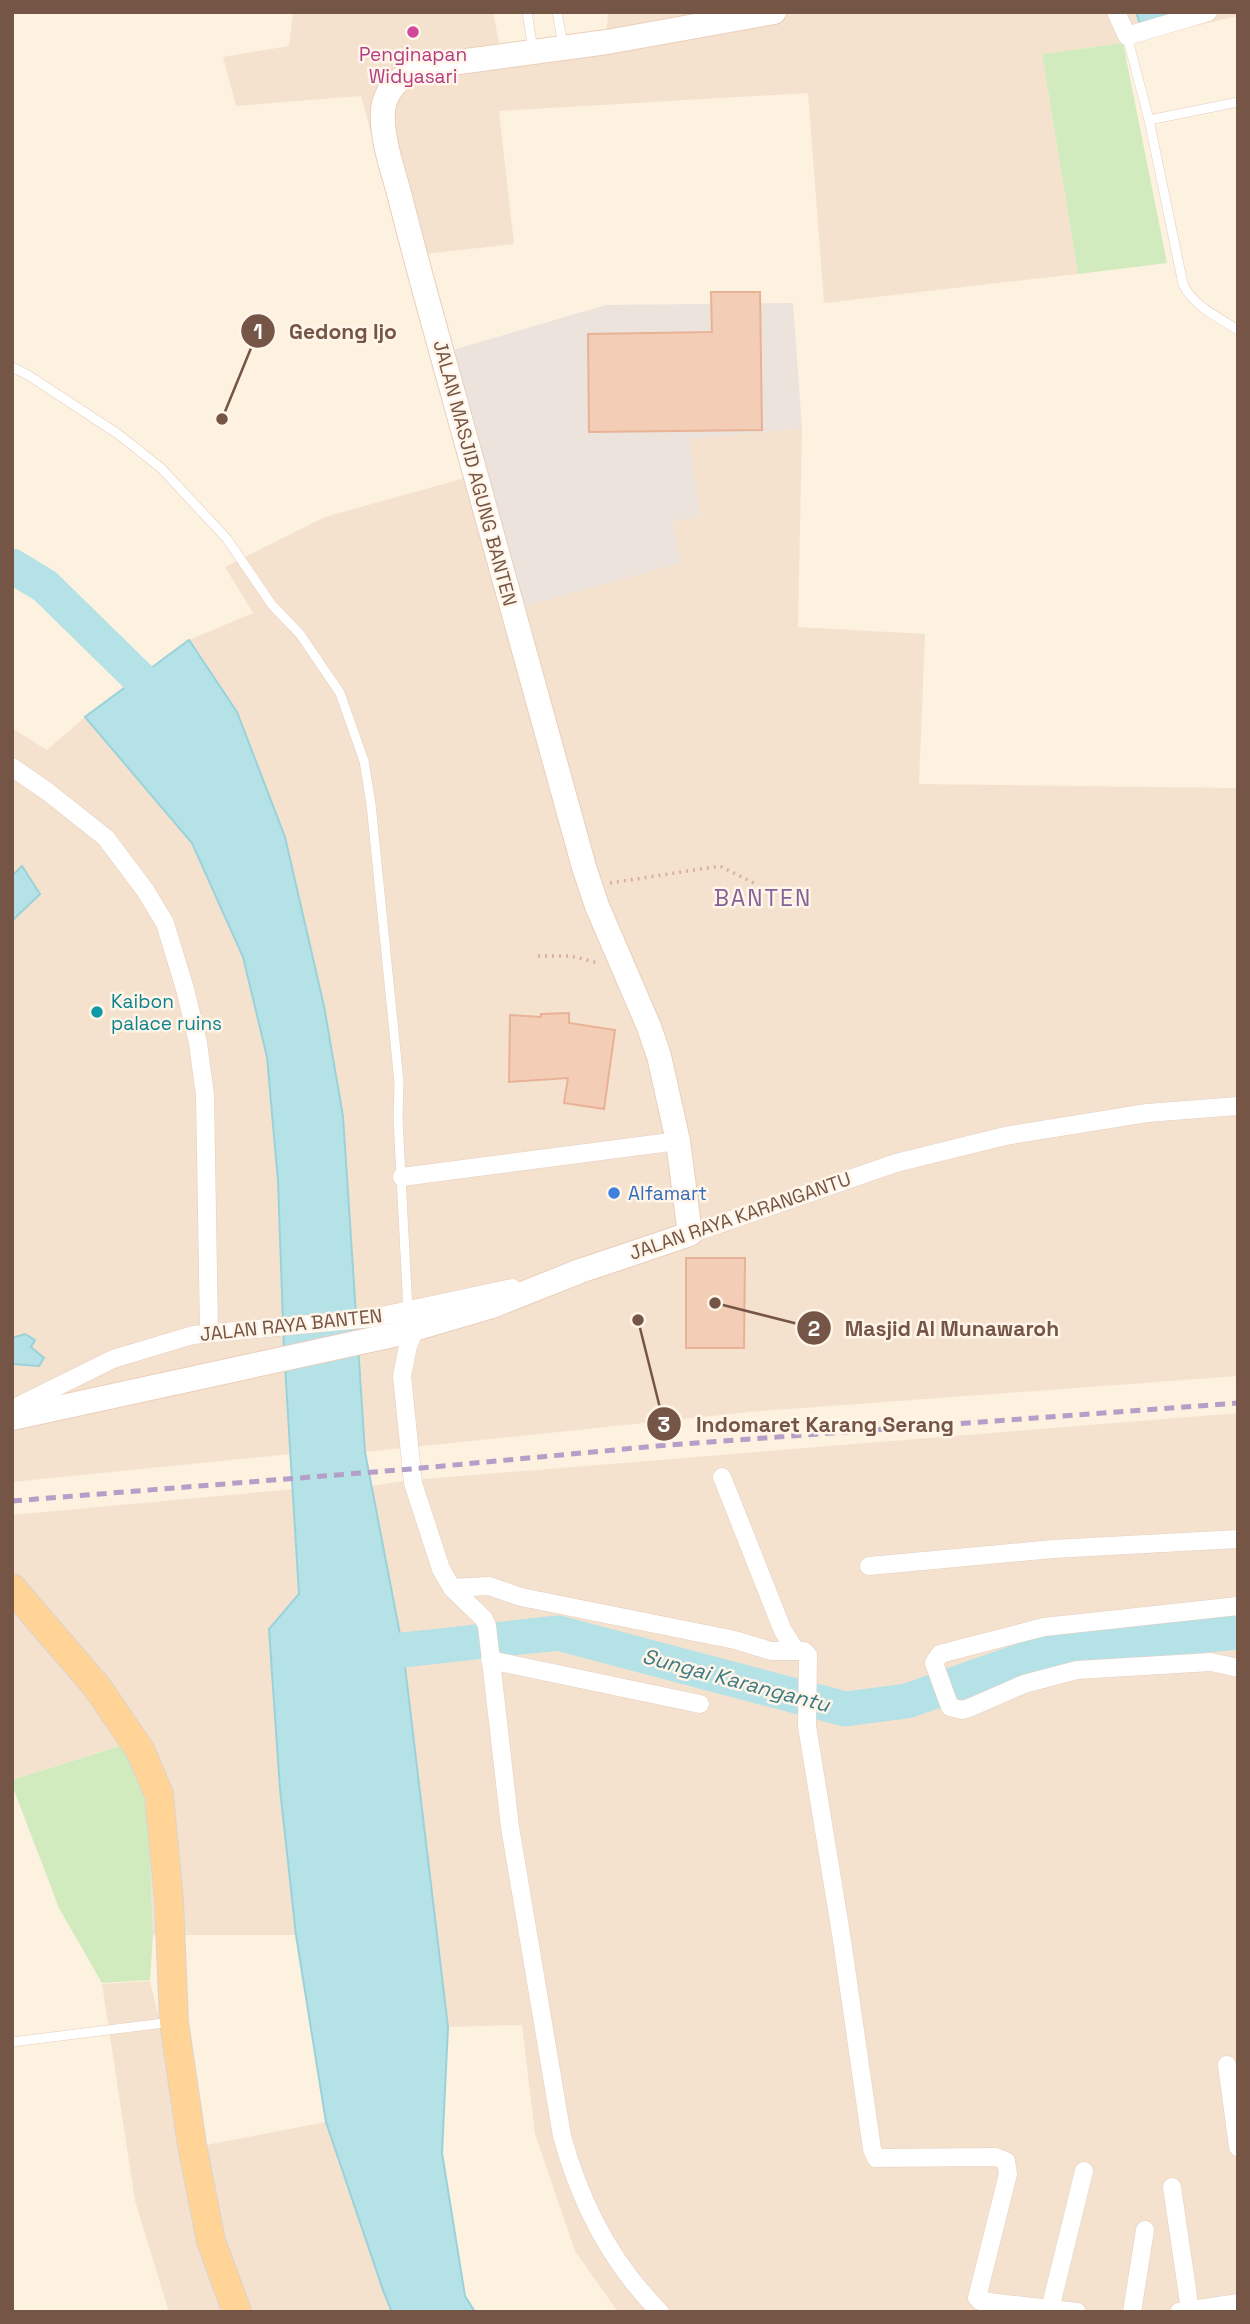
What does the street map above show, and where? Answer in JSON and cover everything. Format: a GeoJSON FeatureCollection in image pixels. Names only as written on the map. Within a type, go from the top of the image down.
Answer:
{"type":"FeatureCollection","features":[{"type":"Feature","properties":{"kind":"main road","name":"JALAN MASJID AGUNG BANTEN"},"geometry":{"type":"LineString","coordinates":[[690,1234],[678,1141],[659,1056],[591,886],[424,286],[390,160],[383,118],[386,96],[393,85],[415,70],[443,63],[564,48],[775,12]]}},
{"type":"Feature","properties":{"kind":"main road","name":"JALAN RAYA KARANGANTU"},"geometry":{"type":"LineString","coordinates":[[250,1367],[372,1329],[492,1306],[580,1271],[690,1234]]}},
{"type":"Feature","properties":{"kind":"main road","name":"JALAN RAYA BANTEN"},"geometry":{"type":"LineString","coordinates":[[12,1418],[250,1367]]}},
{"type":"Feature","properties":{"kind":"main road"},"geometry":{"type":"LineString","coordinates":[[12,1588],[97,1688],[140,1750],[159,1794],[169,1902],[174,2022],[192,2145],[211,2241],[237,2312]]}},
{"type":"Feature","properties":{"kind":"street"},"geometry":{"type":"LineString","coordinates":[[1116,12],[1127,36],[1208,12]]}},
{"type":"Feature","properties":{"kind":"street"},"geometry":{"type":"LineString","coordinates":[[14,770],[48,792],[106,838],[145,890],[165,923],[188,999],[198,1043],[205,1095],[209,1332]]}},
{"type":"Feature","properties":{"kind":"street","name":"JALAN RAYA KARANGANTU"},"geometry":{"type":"LineString","coordinates":[[690,1234],[896,1163],[1005,1136],[1147,1113],[1238,1106]]}},
{"type":"Feature","properties":{"kind":"street"},"geometry":{"type":"LineString","coordinates":[[402,1177],[678,1141]]}},
{"type":"Feature","properties":{"kind":"street"},"geometry":{"type":"LineString","coordinates":[[412,1320],[401,1376],[411,1469],[441,1569],[452,1588],[484,1619],[487,1626],[510,1828],[562,2136],[570,2166],[601,2235],[639,2291],[660,2312]]}},
{"type":"Feature","properties":{"kind":"street","name":"JALAN RAYA BANTEN"},"geometry":{"type":"LineString","coordinates":[[12,1409],[113,1359],[177,1339],[209,1332],[267,1328],[372,1329]]}},
{"type":"Feature","properties":{"kind":"street"},"geometry":{"type":"LineString","coordinates":[[722,1477],[783,1631],[796,1651]]}},
{"type":"Feature","properties":{"kind":"street"},"geometry":{"type":"LineString","coordinates":[[869,1566],[1053,1549],[1238,1539]]}},
{"type":"Feature","properties":{"kind":"street"},"geometry":{"type":"LineString","coordinates":[[452,1588],[489,1586],[521,1597],[736,1640],[771,1651],[804,1651],[807,1654],[807,1726],[872,2149],[876,2158],[996,2157],[1006,2161],[1008,2174],[977,2298],[980,2301],[1077,2312]]}},
{"type":"Feature","properties":{"kind":"street"},"geometry":{"type":"LineString","coordinates":[[1238,1606],[1044,1627],[940,1654],[934,1660],[950,1707],[962,1710],[1024,1684],[1077,1670],[1211,1662],[1238,1668]]}},
{"type":"Feature","properties":{"kind":"street"},"geometry":{"type":"LineString","coordinates":[[491,1658],[700,1704]]}},
{"type":"Feature","properties":{"kind":"street"},"geometry":{"type":"LineString","coordinates":[[1227,2065],[1238,2147]]}},
{"type":"Feature","properties":{"kind":"street"},"geometry":{"type":"LineString","coordinates":[[1050,2309],[1084,2171]]}},
{"type":"Feature","properties":{"kind":"street"},"geometry":{"type":"LineString","coordinates":[[1172,2187],[1184,2311],[1209,2310],[1238,2303]]}},
{"type":"Feature","properties":{"kind":"street"},"geometry":{"type":"LineString","coordinates":[[1132,2312],[1146,2230]]}},
{"type":"Feature","properties":{"kind":"lane"},"geometry":{"type":"LineString","coordinates":[[527,12],[533,51]]}},
{"type":"Feature","properties":{"kind":"lane"},"geometry":{"type":"LineString","coordinates":[[557,12],[564,48]]}},
{"type":"Feature","properties":{"kind":"lane"},"geometry":{"type":"LineString","coordinates":[[1127,36],[1149,120],[1183,284],[1187,294],[1196,302],[1238,330]]}},
{"type":"Feature","properties":{"kind":"lane"},"geometry":{"type":"LineString","coordinates":[[1149,120],[1238,102]]}},
{"type":"Feature","properties":{"kind":"lane"},"geometry":{"type":"LineString","coordinates":[[12,367],[118,434],[161,468],[227,539],[272,605],[300,634],[340,692],[364,761],[371,804],[399,1082],[402,1177],[412,1320]]}},
{"type":"Feature","properties":{"kind":"lane"},"geometry":{"type":"LineString","coordinates":[[12,2042],[174,2022]]}},
{"type":"Feature","properties":{"kind":"path"},"geometry":{"type":"LineString","coordinates":[[591,886],[720,866],[754,883]]}},
{"type":"Feature","properties":{"kind":"path"},"geometry":{"type":"LineString","coordinates":[[538,956],[571,956],[623,971]]}},
{"type":"Feature","properties":{"kind":"shaded area"},"geometry":{"type":"Polygon","coordinates":[[[293,12],[493,12],[501,54],[606,42],[608,12],[1238,12],[1238,16],[1123,43],[1042,54],[1078,274],[824,303],[808,93],[499,111],[514,244],[405,256],[361,96],[236,106],[223,57],[289,46],[293,12]]]}},
{"type":"Feature","properties":{"kind":"shaded area"},"geometry":{"type":"Polygon","coordinates":[[[793,303],[802,428],[689,439],[700,516],[672,522],[681,563],[500,613],[432,356],[606,305],[793,303]]]}},
{"type":"Feature","properties":{"kind":"shaded area"},"geometry":{"type":"Polygon","coordinates":[[[802,428],[798,627],[925,634],[919,784],[1238,788],[1238,1376],[750,1412],[365,1452],[343,1116],[324,1006],[285,837],[237,712],[189,640],[253,613],[225,567],[325,517],[465,478],[681,563],[672,522],[700,516],[689,439],[802,428]]]}},
{"type":"Feature","properties":{"kind":"shaded area"},"geometry":{"type":"Polygon","coordinates":[[[85,717],[192,843],[243,957],[267,1057],[278,1181],[291,1454],[12,1482],[12,728],[47,750],[85,717]]]}},
{"type":"Feature","properties":{"kind":"shaded area"},"geometry":{"type":"Polygon","coordinates":[[[1238,1413],[1238,2312],[618,2312],[575,2251],[535,2134],[522,2025],[448,2027],[403,1650],[370,1486],[412,1480],[1238,1413]]]}},
{"type":"Feature","properties":{"kind":"shaded area"},"geometry":{"type":"Polygon","coordinates":[[[293,1489],[299,1595],[270,1630],[280,1789],[296,1935],[153,1935],[147,1785],[125,1744],[12,1780],[12,1515],[293,1489]]]}},
{"type":"Feature","properties":{"kind":"shaded area"},"geometry":{"type":"Polygon","coordinates":[[[150,1981],[190,2148],[326,2122],[392,2312],[169,2312],[135,2201],[102,1984],[150,1981]]]}},
{"type":"Feature","properties":{"kind":"green space"},"geometry":{"type":"Polygon","coordinates":[[[1123,43],[1167,263],[1078,274],[1042,54],[1123,43]]]}},
{"type":"Feature","properties":{"kind":"green space"},"geometry":{"type":"Polygon","coordinates":[[[126,1744],[147,1785],[153,1935],[150,1980],[102,1983],[59,1908],[12,1780],[126,1744]]]}},
{"type":"Feature","properties":{"kind":"water"},"geometry":{"type":"Polygon","coordinates":[[[1136,12],[1178,12],[1140,24],[1136,12]]]}},
{"type":"Feature","properties":{"kind":"water"},"geometry":{"type":"Polygon","coordinates":[[[189,640],[237,712],[285,837],[324,1006],[343,1116],[365,1452],[403,1650],[448,2027],[442,2153],[465,2296],[475,2312],[392,2312],[326,2122],[296,1935],[280,1789],[269,1629],[299,1594],[284,1350],[278,1181],[267,1057],[243,957],[192,843],[85,717],[189,640]]]}},
{"type":"Feature","properties":{"kind":"water"},"geometry":{"type":"Polygon","coordinates":[[[22,866],[40,894],[12,921],[12,876],[22,866]]]}},
{"type":"Feature","properties":{"kind":"water"},"geometry":{"type":"Polygon","coordinates":[[[25,1334],[35,1340],[31,1347],[44,1358],[39,1366],[12,1364],[12,1338],[25,1334]]]}},
{"type":"Feature","properties":{"kind":"building"},"geometry":{"type":"Polygon","coordinates":[[[711,292],[760,292],[762,430],[589,432],[588,334],[712,332],[711,292]]]}},
{"type":"Feature","properties":{"kind":"building"},"geometry":{"type":"Polygon","coordinates":[[[569,1013],[569,1023],[615,1030],[604,1109],[564,1103],[568,1078],[509,1082],[510,1015],[541,1017],[541,1014],[569,1013]]]}},
{"type":"Feature","properties":{"kind":"building"},"geometry":{"type":"Polygon","coordinates":[[[686,1258],[745,1258],[744,1348],[686,1348],[686,1258]]]}},
{"type":"Feature","properties":{"kind":"waterway"},"geometry":{"type":"LineString","coordinates":[[12,566],[45,586],[139,678],[165,717]]}},
{"type":"Feature","properties":{"kind":"waterway","name":"Sungai Karangantu"},"geometry":{"type":"LineString","coordinates":[[357,1655],[558,1633],[845,1709],[907,1701],[1054,1649],[1238,1632]]}},
{"type":"Feature","properties":{"kind":"railway"},"geometry":{"type":"LineString","coordinates":[[12,1501],[657,1446],[1238,1403]]}},
{"type":"Feature","properties":{"kind":"place","name":"Penginapan Widyasari"},"geometry":{"type":"Point","coordinates":[413,32]}},
{"type":"Feature","properties":{"kind":"place","name":"Gedong Ijo"},"geometry":{"type":"Point","coordinates":[222,419]}},
{"type":"Feature","properties":{"kind":"place","name":"Kaibon palace ruins"},"geometry":{"type":"Point","coordinates":[97,1012]}},
{"type":"Feature","properties":{"kind":"place","name":"Alfamart"},"geometry":{"type":"Point","coordinates":[614,1193]}},
{"type":"Feature","properties":{"kind":"place","name":"Masjid Al Munawaroh"},"geometry":{"type":"Point","coordinates":[715,1303]}},
{"type":"Feature","properties":{"kind":"place","name":"Indomaret Karang Serang"},"geometry":{"type":"Point","coordinates":[638,1320]}},
{"type":"Feature","properties":{"kind":"district","name":"BANTEN"},"geometry":{"type":"Point","coordinates":[763,898]}}]}
